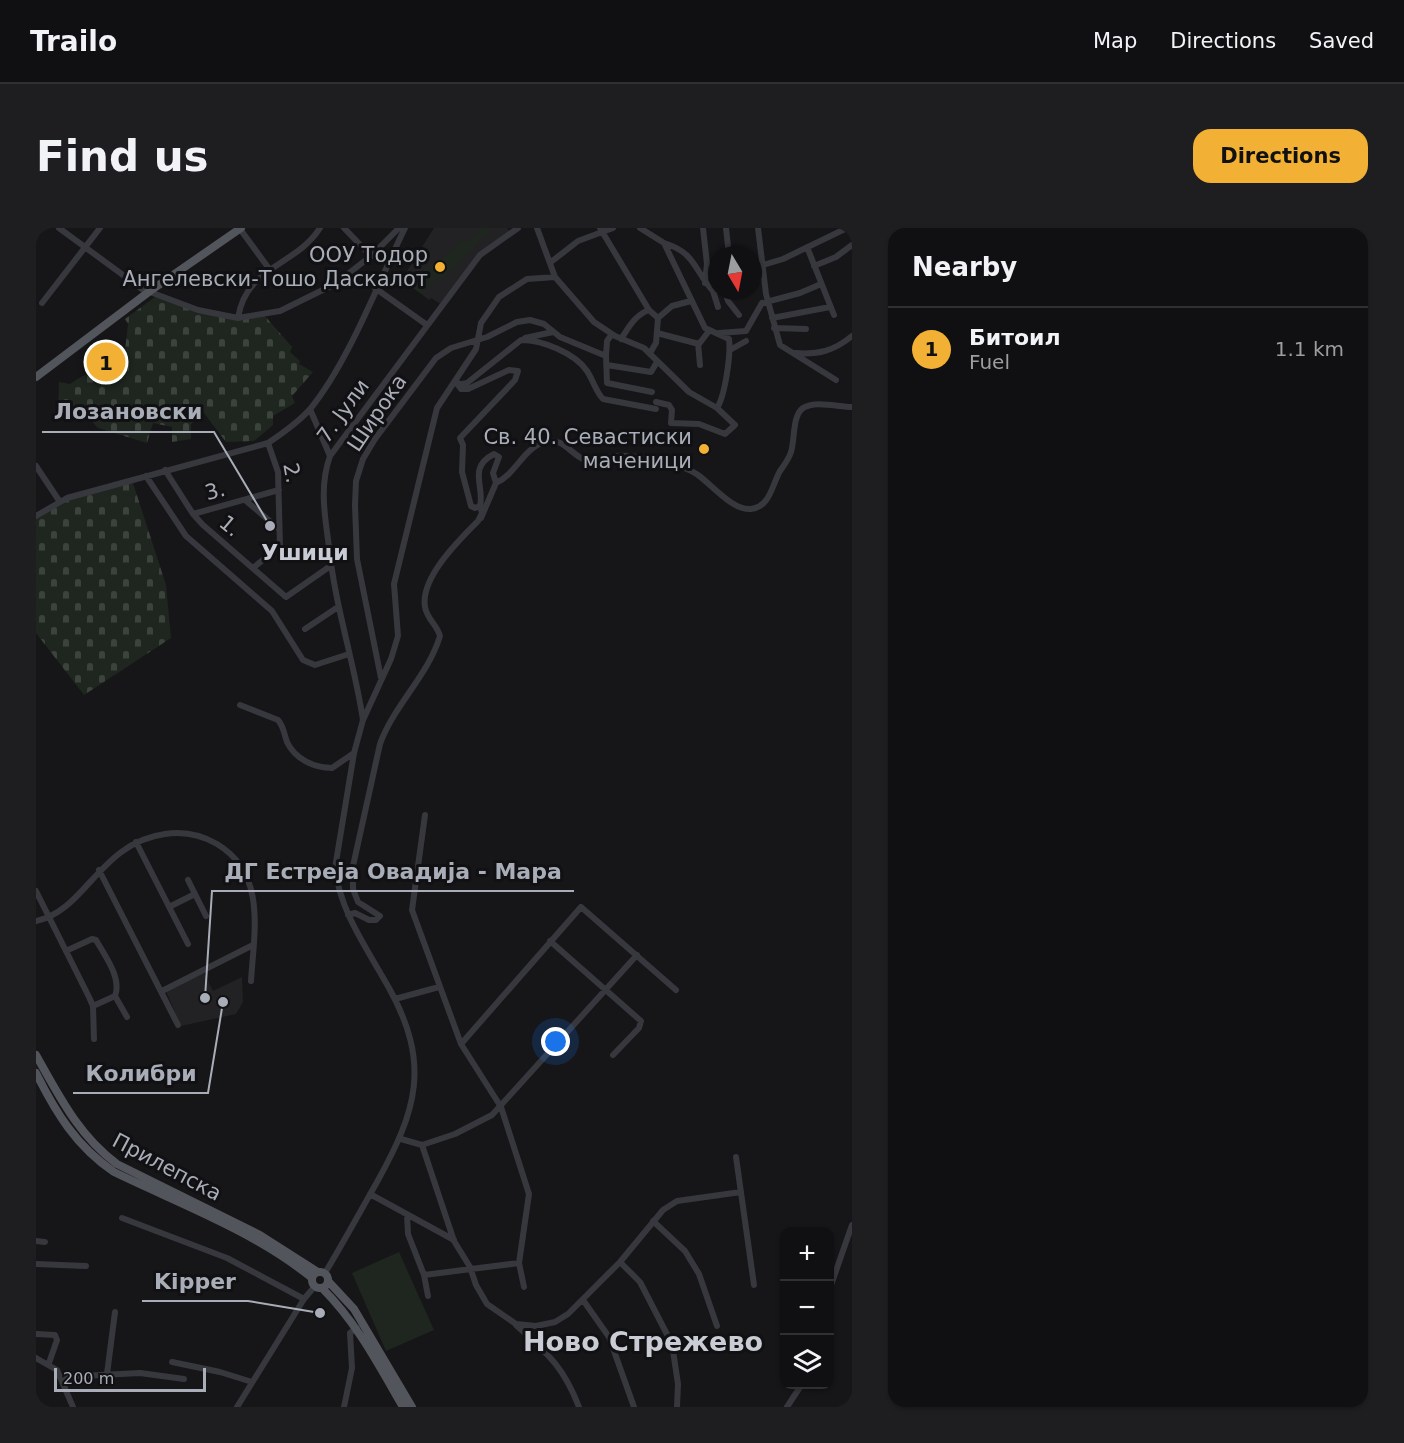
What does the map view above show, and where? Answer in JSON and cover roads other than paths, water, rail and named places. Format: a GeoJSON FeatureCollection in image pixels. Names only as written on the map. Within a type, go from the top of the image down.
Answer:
{"type":"FeatureCollection","features":[{"type":"Feature","properties":{"kind":"main road"},"geometry":{"type":"LineString","coordinates":[[36,377],[150,291],[240,228]]}},
{"type":"Feature","properties":{"kind":"main road","name":"Прилепска"},"geometry":{"type":"LineString","coordinates":[[36,1055],[81,1131],[97,1149],[117,1164],[281,1246],[320,1280],[359,1317],[412,1407]]}},
{"type":"Feature","properties":{"kind":"main road","name":"Прилепска"},"geometry":{"type":"LineString","coordinates":[[36,1073],[58,1118],[94,1159],[114,1172],[257,1240],[320,1280],[357,1328],[403,1407]]}},
{"type":"Feature","properties":{"kind":"street"},"geometry":{"type":"LineString","coordinates":[[59,228],[150,291],[198,310],[238,318],[280,311],[335,284],[371,256],[399,228]]}},
{"type":"Feature","properties":{"kind":"street"},"geometry":{"type":"LineString","coordinates":[[42,303],[100,228]]}},
{"type":"Feature","properties":{"kind":"street"},"geometry":{"type":"LineString","coordinates":[[240,228],[270,270]]}},
{"type":"Feature","properties":{"kind":"street"},"geometry":{"type":"LineString","coordinates":[[238,318],[246,291],[310,240],[320,228]]}},
{"type":"Feature","properties":{"kind":"street"},"geometry":{"type":"LineString","coordinates":[[344,228],[371,256]]}},
{"type":"Feature","properties":{"kind":"street"},"geometry":{"type":"LineString","coordinates":[[36,516],[66,498],[268,443],[310,410],[332,378],[405,228]]}},
{"type":"Feature","properties":{"kind":"street","name":"7. Јули"},"geometry":{"type":"LineString","coordinates":[[363,720],[329,567],[323,515],[325,468],[330,456],[480,255],[518,228]]}},
{"type":"Feature","properties":{"kind":"street"},"geometry":{"type":"LineString","coordinates":[[537,228],[555,277],[594,322],[621,339],[644,348],[689,392],[717,408],[735,425],[725,434],[699,424],[677,425],[671,423],[672,410],[669,405],[603,399]]}},
{"type":"Feature","properties":{"kind":"street"},"geometry":{"type":"LineString","coordinates":[[551,262],[578,241],[601,230],[613,228]]}},
{"type":"Feature","properties":{"kind":"street"},"geometry":{"type":"LineString","coordinates":[[640,228],[648,230],[664,243],[682,249],[708,285]]}},
{"type":"Feature","properties":{"kind":"street"},"geometry":{"type":"LineString","coordinates":[[703,228],[707,264],[705,283]]}},
{"type":"Feature","properties":{"kind":"street"},"geometry":{"type":"LineString","coordinates":[[726,228],[728,246]]}},
{"type":"Feature","properties":{"kind":"street"},"geometry":{"type":"LineString","coordinates":[[758,228],[763,265],[764,302],[772,318],[780,345],[836,380]]}},
{"type":"Feature","properties":{"kind":"street"},"geometry":{"type":"LineString","coordinates":[[763,265],[807,248],[847,228]]}},
{"type":"Feature","properties":{"kind":"street"},"geometry":{"type":"LineString","coordinates":[[601,230],[649,310],[658,318]]}},
{"type":"Feature","properties":{"kind":"street"},"geometry":{"type":"LineString","coordinates":[[386,242],[394,248]]}},
{"type":"Feature","properties":{"kind":"street"},"geometry":{"type":"LineString","coordinates":[[664,243],[698,317],[712,332],[729,339],[730,350],[724,376],[726,385],[717,408]]}},
{"type":"Feature","properties":{"kind":"street"},"geometry":{"type":"LineString","coordinates":[[814,266],[836,257],[852,245]]}},
{"type":"Feature","properties":{"kind":"street"},"geometry":{"type":"LineString","coordinates":[[807,248],[834,315]]}},
{"type":"Feature","properties":{"kind":"street"},"geometry":{"type":"LineString","coordinates":[[237,1407],[304,1299],[320,1280],[370,1194],[401,1139],[414,1094],[415,1058],[410,1032],[395,999],[348,915],[341,899],[335,868],[354,753],[363,720],[391,659],[398,636],[394,584],[437,408],[458,382],[476,349],[481,322],[509,288],[526,279],[555,277]]}},
{"type":"Feature","properties":{"kind":"street"},"geometry":{"type":"LineString","coordinates":[[167,279],[166,289],[169,298]]}},
{"type":"Feature","properties":{"kind":"street"},"geometry":{"type":"LineString","coordinates":[[698,343],[712,332],[746,331],[764,302],[800,293],[821,284]]}},
{"type":"Feature","properties":{"kind":"street"},"geometry":{"type":"LineString","coordinates":[[375,288],[427,325]]}},
{"type":"Feature","properties":{"kind":"street"},"geometry":{"type":"LineString","coordinates":[[716,300],[717,307]]}},
{"type":"Feature","properties":{"kind":"street"},"geometry":{"type":"LineString","coordinates":[[728,300],[732,309],[740,315]]}},
{"type":"Feature","properties":{"kind":"street"},"geometry":{"type":"LineString","coordinates":[[650,353],[656,343],[658,318],[672,306],[691,301]]}},
{"type":"Feature","properties":{"kind":"street"},"geometry":{"type":"LineString","coordinates":[[772,318],[830,307]]}},
{"type":"Feature","properties":{"kind":"street"},"geometry":{"type":"LineString","coordinates":[[621,339],[631,323],[649,310]]}},
{"type":"Feature","properties":{"kind":"street","name":"Широка"},"geometry":{"type":"LineString","coordinates":[[381,678],[357,559],[356,481],[363,459],[375,439],[436,358],[451,348],[517,322],[530,320],[544,324],[553,332],[606,356]]}},
{"type":"Feature","properties":{"kind":"street"},"geometry":{"type":"LineString","coordinates":[[774,328],[806,329]]}},
{"type":"Feature","properties":{"kind":"street"},"geometry":{"type":"LineString","coordinates":[[458,382],[467,382],[519,342],[537,334],[553,332]]}},
{"type":"Feature","properties":{"kind":"street"},"geometry":{"type":"LineString","coordinates":[[657,333],[698,343]]}},
{"type":"Feature","properties":{"kind":"street"},"geometry":{"type":"LineString","coordinates":[[603,399],[607,383],[608,341],[612,334]]}},
{"type":"Feature","properties":{"kind":"street"},"geometry":{"type":"LineString","coordinates":[[794,353],[824,353],[841,345],[852,336]]}},
{"type":"Feature","properties":{"kind":"street"},"geometry":{"type":"LineString","coordinates":[[730,350],[746,341]]}},
{"type":"Feature","properties":{"kind":"street"},"geometry":{"type":"LineString","coordinates":[[519,342],[544,343],[582,365],[603,399]]}},
{"type":"Feature","properties":{"kind":"street"},"geometry":{"type":"LineString","coordinates":[[698,343],[700,366]]}},
{"type":"Feature","properties":{"kind":"street"},"geometry":{"type":"LineString","coordinates":[[607,365],[651,372],[657,362]]}},
{"type":"Feature","properties":{"kind":"street"},"geometry":{"type":"LineString","coordinates":[[458,382],[461,389],[468,389],[509,370],[518,371],[515,380],[460,438],[463,445],[462,472],[466,490],[471,506],[475,508],[480,506]]}},
{"type":"Feature","properties":{"kind":"street"},"geometry":{"type":"LineString","coordinates":[[607,383],[652,392]]}},
{"type":"Feature","properties":{"kind":"street"},"geometry":{"type":"LineString","coordinates":[[348,915],[355,913],[369,920],[379,919],[380,916],[358,902],[352,889],[353,866],[380,744],[387,725],[411,692],[440,636],[425,607],[426,592],[436,569],[488,507],[496,483],[536,446],[554,441],[568,446],[582,459],[590,461],[627,456],[681,466],[695,473],[737,506],[754,509],[767,498],[789,458],[799,412],[803,408],[817,404],[852,407]]}},
{"type":"Feature","properties":{"kind":"street"},"geometry":{"type":"LineString","coordinates":[[310,410],[330,456]]}},
{"type":"Feature","properties":{"kind":"street","name":"2."},"geometry":{"type":"LineString","coordinates":[[253,568],[278,550],[278,472],[268,443]]}},
{"type":"Feature","properties":{"kind":"street"},"geometry":{"type":"LineString","coordinates":[[478,521],[482,513],[478,476],[485,460],[494,453],[498,454],[500,460],[493,473],[496,483]]}},
{"type":"Feature","properties":{"kind":"street"},"geometry":{"type":"LineString","coordinates":[[36,466],[60,502]]}},
{"type":"Feature","properties":{"kind":"street","name":"1."},"geometry":{"type":"LineString","coordinates":[[165,470],[193,514],[286,597],[329,567]]}},
{"type":"Feature","properties":{"kind":"street"},"geometry":{"type":"LineString","coordinates":[[146,477],[186,536],[272,610],[303,660],[315,664],[349,654]]}},
{"type":"Feature","properties":{"kind":"street","name":"3."},"geometry":{"type":"LineString","coordinates":[[193,514],[279,490]]}},
{"type":"Feature","properties":{"kind":"street","name":"3."},"geometry":{"type":"LineString","coordinates":[[245,500],[279,529]]}},
{"type":"Feature","properties":{"kind":"street"},"geometry":{"type":"LineString","coordinates":[[305,629],[338,607]]}},
{"type":"Feature","properties":{"kind":"street"},"geometry":{"type":"LineString","coordinates":[[240,705],[278,720],[288,744],[301,758],[312,764],[332,768],[354,753]]}},
{"type":"Feature","properties":{"kind":"street"},"geometry":{"type":"LineString","coordinates":[[425,815],[412,910],[461,1044],[501,1107],[529,1194],[519,1263],[524,1287]]}},
{"type":"Feature","properties":{"kind":"street"},"geometry":{"type":"LineString","coordinates":[[36,921],[51,917],[99,870],[136,842],[156,835],[188,832],[207,838],[224,848],[238,864],[250,884],[255,903],[250,981]]}},
{"type":"Feature","properties":{"kind":"street"},"geometry":{"type":"LineString","coordinates":[[136,842],[188,945]]}},
{"type":"Feature","properties":{"kind":"street"},"geometry":{"type":"LineString","coordinates":[[99,870],[178,1025]]}},
{"type":"Feature","properties":{"kind":"street"},"geometry":{"type":"LineString","coordinates":[[188,880],[206,916]]}},
{"type":"Feature","properties":{"kind":"street"},"geometry":{"type":"LineString","coordinates":[[36,891],[68,950],[93,1005],[94,1039]]}},
{"type":"Feature","properties":{"kind":"street"},"geometry":{"type":"LineString","coordinates":[[169,907],[195,894]]}},
{"type":"Feature","properties":{"kind":"street"},"geometry":{"type":"LineString","coordinates":[[461,1044],[580,906],[676,990]]}},
{"type":"Feature","properties":{"kind":"street"},"geometry":{"type":"LineString","coordinates":[[68,950],[92,939],[96,940],[116,978],[118,988],[116,996],[127,1017]]}},
{"type":"Feature","properties":{"kind":"street"},"geometry":{"type":"LineString","coordinates":[[550,941],[641,1023],[613,1055]]}},
{"type":"Feature","properties":{"kind":"street"},"geometry":{"type":"LineString","coordinates":[[162,991],[253,945]]}},
{"type":"Feature","properties":{"kind":"street"},"geometry":{"type":"LineString","coordinates":[[401,1139],[422,1145],[468,1128],[501,1107],[638,955]]}},
{"type":"Feature","properties":{"kind":"street"},"geometry":{"type":"LineString","coordinates":[[395,999],[439,987]]}},
{"type":"Feature","properties":{"kind":"street"},"geometry":{"type":"LineString","coordinates":[[93,1005],[116,996]]}},
{"type":"Feature","properties":{"kind":"street"},"geometry":{"type":"LineString","coordinates":[[422,1145],[454,1241],[487,1304],[516,1324],[555,1360],[570,1385],[579,1407]]}},
{"type":"Feature","properties":{"kind":"street"},"geometry":{"type":"LineString","coordinates":[[736,1157],[754,1285]]}},
{"type":"Feature","properties":{"kind":"street"},"geometry":{"type":"LineString","coordinates":[[516,1324],[536,1326],[555,1322],[583,1300],[620,1262],[653,1221],[677,1201],[741,1192]]}},
{"type":"Feature","properties":{"kind":"street"},"geometry":{"type":"LineString","coordinates":[[370,1194],[454,1241]]}},
{"type":"Feature","properties":{"kind":"street"},"geometry":{"type":"LineString","coordinates":[[407,1215],[411,1244],[424,1275],[428,1296]]}},
{"type":"Feature","properties":{"kind":"street"},"geometry":{"type":"LineString","coordinates":[[122,1218],[227,1258],[304,1299]]}},
{"type":"Feature","properties":{"kind":"street"},"geometry":{"type":"LineString","coordinates":[[653,1221],[685,1251],[699,1274],[717,1326]]}},
{"type":"Feature","properties":{"kind":"street"},"geometry":{"type":"LineString","coordinates":[[832,1281],[852,1225]]}},
{"type":"Feature","properties":{"kind":"street"},"geometry":{"type":"LineString","coordinates":[[36,1241],[45,1242]]}},
{"type":"Feature","properties":{"kind":"street"},"geometry":{"type":"LineString","coordinates":[[620,1262],[640,1282],[672,1344],[678,1384],[676,1407]]}},
{"type":"Feature","properties":{"kind":"street"},"geometry":{"type":"LineString","coordinates":[[424,1275],[519,1263]]}},
{"type":"Feature","properties":{"kind":"street"},"geometry":{"type":"LineString","coordinates":[[36,1264],[86,1266]]}},
{"type":"Feature","properties":{"kind":"street"},"geometry":{"type":"LineString","coordinates":[[583,1300],[609,1337],[634,1407]]}},
{"type":"Feature","properties":{"kind":"street"},"geometry":{"type":"LineString","coordinates":[[107,1374],[115,1312]]}},
{"type":"Feature","properties":{"kind":"street"},"geometry":{"type":"LineString","coordinates":[[344,1407],[352,1368],[350,1333],[357,1328]]}},
{"type":"Feature","properties":{"kind":"street"},"geometry":{"type":"LineString","coordinates":[[36,1334],[55,1335],[57,1341],[49,1363]]}},
{"type":"Feature","properties":{"kind":"street"},"geometry":{"type":"LineString","coordinates":[[36,1358],[49,1363],[62,1377],[73,1407]]}},
{"type":"Feature","properties":{"kind":"street"},"geometry":{"type":"LineString","coordinates":[[172,1362],[220,1372],[252,1382]]}},
{"type":"Feature","properties":{"kind":"street"},"geometry":{"type":"LineString","coordinates":[[62,1377],[140,1373],[184,1379]]}},
{"type":"Feature","properties":{"kind":"street"},"geometry":{"type":"LineString","coordinates":[[787,1407],[799,1389]]}},
{"type":"Feature","properties":{"kind":"place","name":"ООУ Тодор Ангелевски-Тошо Даскалот"},"geometry":{"type":"Point","coordinates":[440,267]}},
{"type":"Feature","properties":{"kind":"place","name":"Битоил"},"geometry":{"type":"Point","coordinates":[106,362]}},
{"type":"Feature","properties":{"kind":"place","name":"Св. 40. Севастиски маченици"},"geometry":{"type":"Point","coordinates":[704,449]}},
{"type":"Feature","properties":{"kind":"place","name":"Лозановски"},"geometry":{"type":"Point","coordinates":[270,526]}},
{"type":"Feature","properties":{"kind":"place","name":"ДГ Естреја Овадија - Мара"},"geometry":{"type":"Point","coordinates":[205,998]}},
{"type":"Feature","properties":{"kind":"place","name":"Колибри"},"geometry":{"type":"Point","coordinates":[223,1002]}},
{"type":"Feature","properties":{"kind":"place","name":"Kipper"},"geometry":{"type":"Point","coordinates":[320,1313]}},
{"type":"Feature","properties":{"kind":"district","name":"Ушици"},"geometry":{"type":"Point","coordinates":[305,552]}},
{"type":"Feature","properties":{"kind":"district","name":"Ново Стрежево"},"geometry":{"type":"Point","coordinates":[643,1341]}}]}
